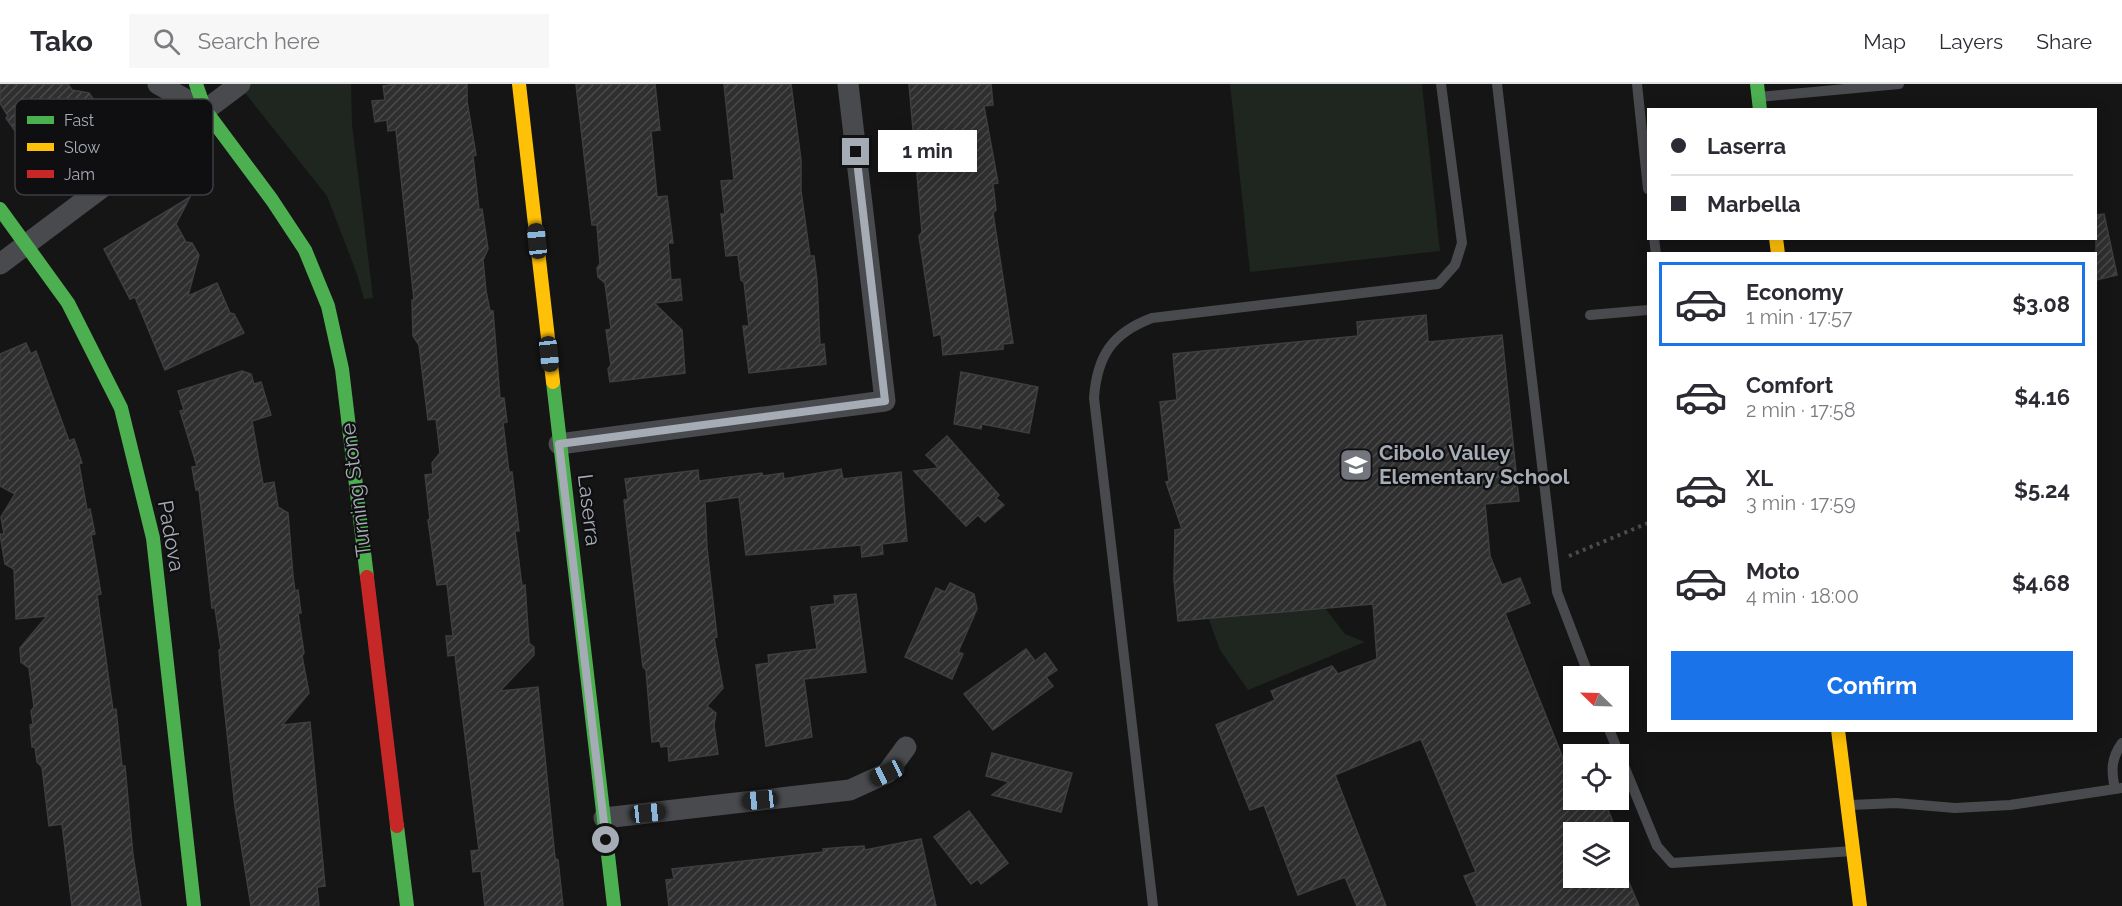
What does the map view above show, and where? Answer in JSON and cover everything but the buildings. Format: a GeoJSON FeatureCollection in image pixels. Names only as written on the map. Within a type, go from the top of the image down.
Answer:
{"type":"FeatureCollection","features":[{"type":"Feature","properties":{"kind":"street","name":"Turning Stone"},"geometry":{"type":"LineString","coordinates":[[158,84],[185,99]]}},
{"type":"Feature","properties":{"kind":"street","name":"Turning Stone"},"geometry":{"type":"LineString","coordinates":[[196,84],[201,99]]}},
{"type":"Feature","properties":{"kind":"street"},"geometry":{"type":"LineString","coordinates":[[213,104],[240,84]]}},
{"type":"Feature","properties":{"kind":"street","name":"Laserra"},"geometry":{"type":"LineString","coordinates":[[519,84],[614,906]]}},
{"type":"Feature","properties":{"kind":"street"},"geometry":{"type":"LineString","coordinates":[[559,444],[885,401],[848,84]]}},
{"type":"Feature","properties":{"kind":"street","name":"Turning Stone"},"geometry":{"type":"LineString","coordinates":[[213,121],[272,200],[304,250],[328,306],[342,369],[407,906]]}},
{"type":"Feature","properties":{"kind":"street"},"geometry":{"type":"LineString","coordinates":[[0,264],[91,195]]}},
{"type":"Feature","properties":{"kind":"street","name":"Padova"},"geometry":{"type":"LineString","coordinates":[[0,209],[68,303],[121,408],[153,538],[194,906]]}},
{"type":"Feature","properties":{"kind":"street"},"geometry":{"type":"LineString","coordinates":[[1838,732],[1860,906]]}},
{"type":"Feature","properties":{"kind":"street"},"geometry":{"type":"LineString","coordinates":[[604,818],[850,790],[887,773],[906,747]]}},
{"type":"Feature","properties":{"kind":"lane"},"geometry":{"type":"LineString","coordinates":[[1154,906],[1095,398],[1099,363],[1114,340],[1131,326],[1152,318],[1438,284],[1455,265],[1462,243],[1441,84]]}},
{"type":"Feature","properties":{"kind":"lane"},"geometry":{"type":"LineString","coordinates":[[1497,84],[1557,592],[1585,666]]}},
{"type":"Feature","properties":{"kind":"lane"},"geometry":{"type":"LineString","coordinates":[[1637,84],[1647,179]]}},
{"type":"Feature","properties":{"kind":"lane"},"geometry":{"type":"LineString","coordinates":[[1759,97],[1899,84]]}},
{"type":"Feature","properties":{"kind":"lane"},"geometry":{"type":"LineString","coordinates":[[1590,315],[1647,310]]}},
{"type":"Feature","properties":{"kind":"lane"},"geometry":{"type":"LineString","coordinates":[[1610,732],[1657,846],[1672,863],[1853,851]]}},
{"type":"Feature","properties":{"kind":"lane"},"geometry":{"type":"LineString","coordinates":[[1847,805],[1896,804],[1955,808],[2010,805],[2119,789],[2111,770],[2116,751],[2122,742]]}},
{"type":"Feature","properties":{"kind":"path"},"geometry":{"type":"LineString","coordinates":[[1553,563],[1647,523]]}},
{"type":"Feature","properties":{"kind":"shaded area"},"geometry":{"type":"Polygon","coordinates":[[[238,84],[351,84],[352,124],[373,298],[364,299],[357,274],[327,196],[238,84]]]}},
{"type":"Feature","properties":{"kind":"shaded area"},"geometry":{"type":"Polygon","coordinates":[[[1230,84],[1422,84],[1440,251],[1250,272],[1230,84]]]}},
{"type":"Feature","properties":{"kind":"shaded area"},"geometry":{"type":"Polygon","coordinates":[[[1325,608],[1345,634],[1365,642],[1248,690],[1220,650],[1208,617],[1325,608]]]}},
{"type":"Feature","properties":{"kind":"traffic: fast"},"geometry":{"type":"LineString","coordinates":[[196,84],[201,99]]}},
{"type":"Feature","properties":{"kind":"traffic: fast"},"geometry":{"type":"LineString","coordinates":[[1757,84],[1760,108]]}},
{"type":"Feature","properties":{"kind":"traffic: fast"},"geometry":{"type":"LineString","coordinates":[[213,121],[272,200],[305,250],[328,306],[342,369],[367,577]]}},
{"type":"Feature","properties":{"kind":"traffic: fast"},"geometry":{"type":"LineString","coordinates":[[0,209],[68,303],[121,408],[153,538],[194,906]]}},
{"type":"Feature","properties":{"kind":"traffic: fast"},"geometry":{"type":"LineString","coordinates":[[553,382],[614,906]]}},
{"type":"Feature","properties":{"kind":"traffic: fast"},"geometry":{"type":"LineString","coordinates":[[397,826],[407,906]]}},
{"type":"Feature","properties":{"kind":"traffic: slow"},"geometry":{"type":"LineString","coordinates":[[519,84],[553,382]]}},
{"type":"Feature","properties":{"kind":"traffic: slow"},"geometry":{"type":"LineString","coordinates":[[1776,240],[1778,252]]}},
{"type":"Feature","properties":{"kind":"traffic: slow"},"geometry":{"type":"LineString","coordinates":[[1838,732],[1860,906]]}},
{"type":"Feature","properties":{"kind":"traffic: jam"},"geometry":{"type":"LineString","coordinates":[[367,577],[397,826]]}},
{"type":"Feature","properties":{"kind":"place","name":"Cibolo Valley Elementary School"},"geometry":{"type":"Point","coordinates":[1356,465]}},
{"type":"Feature","properties":{"kind":"route"},"geometry":{"type":"LineString","coordinates":[[606,840],[559,444],[885,401],[856,152]]}}]}
